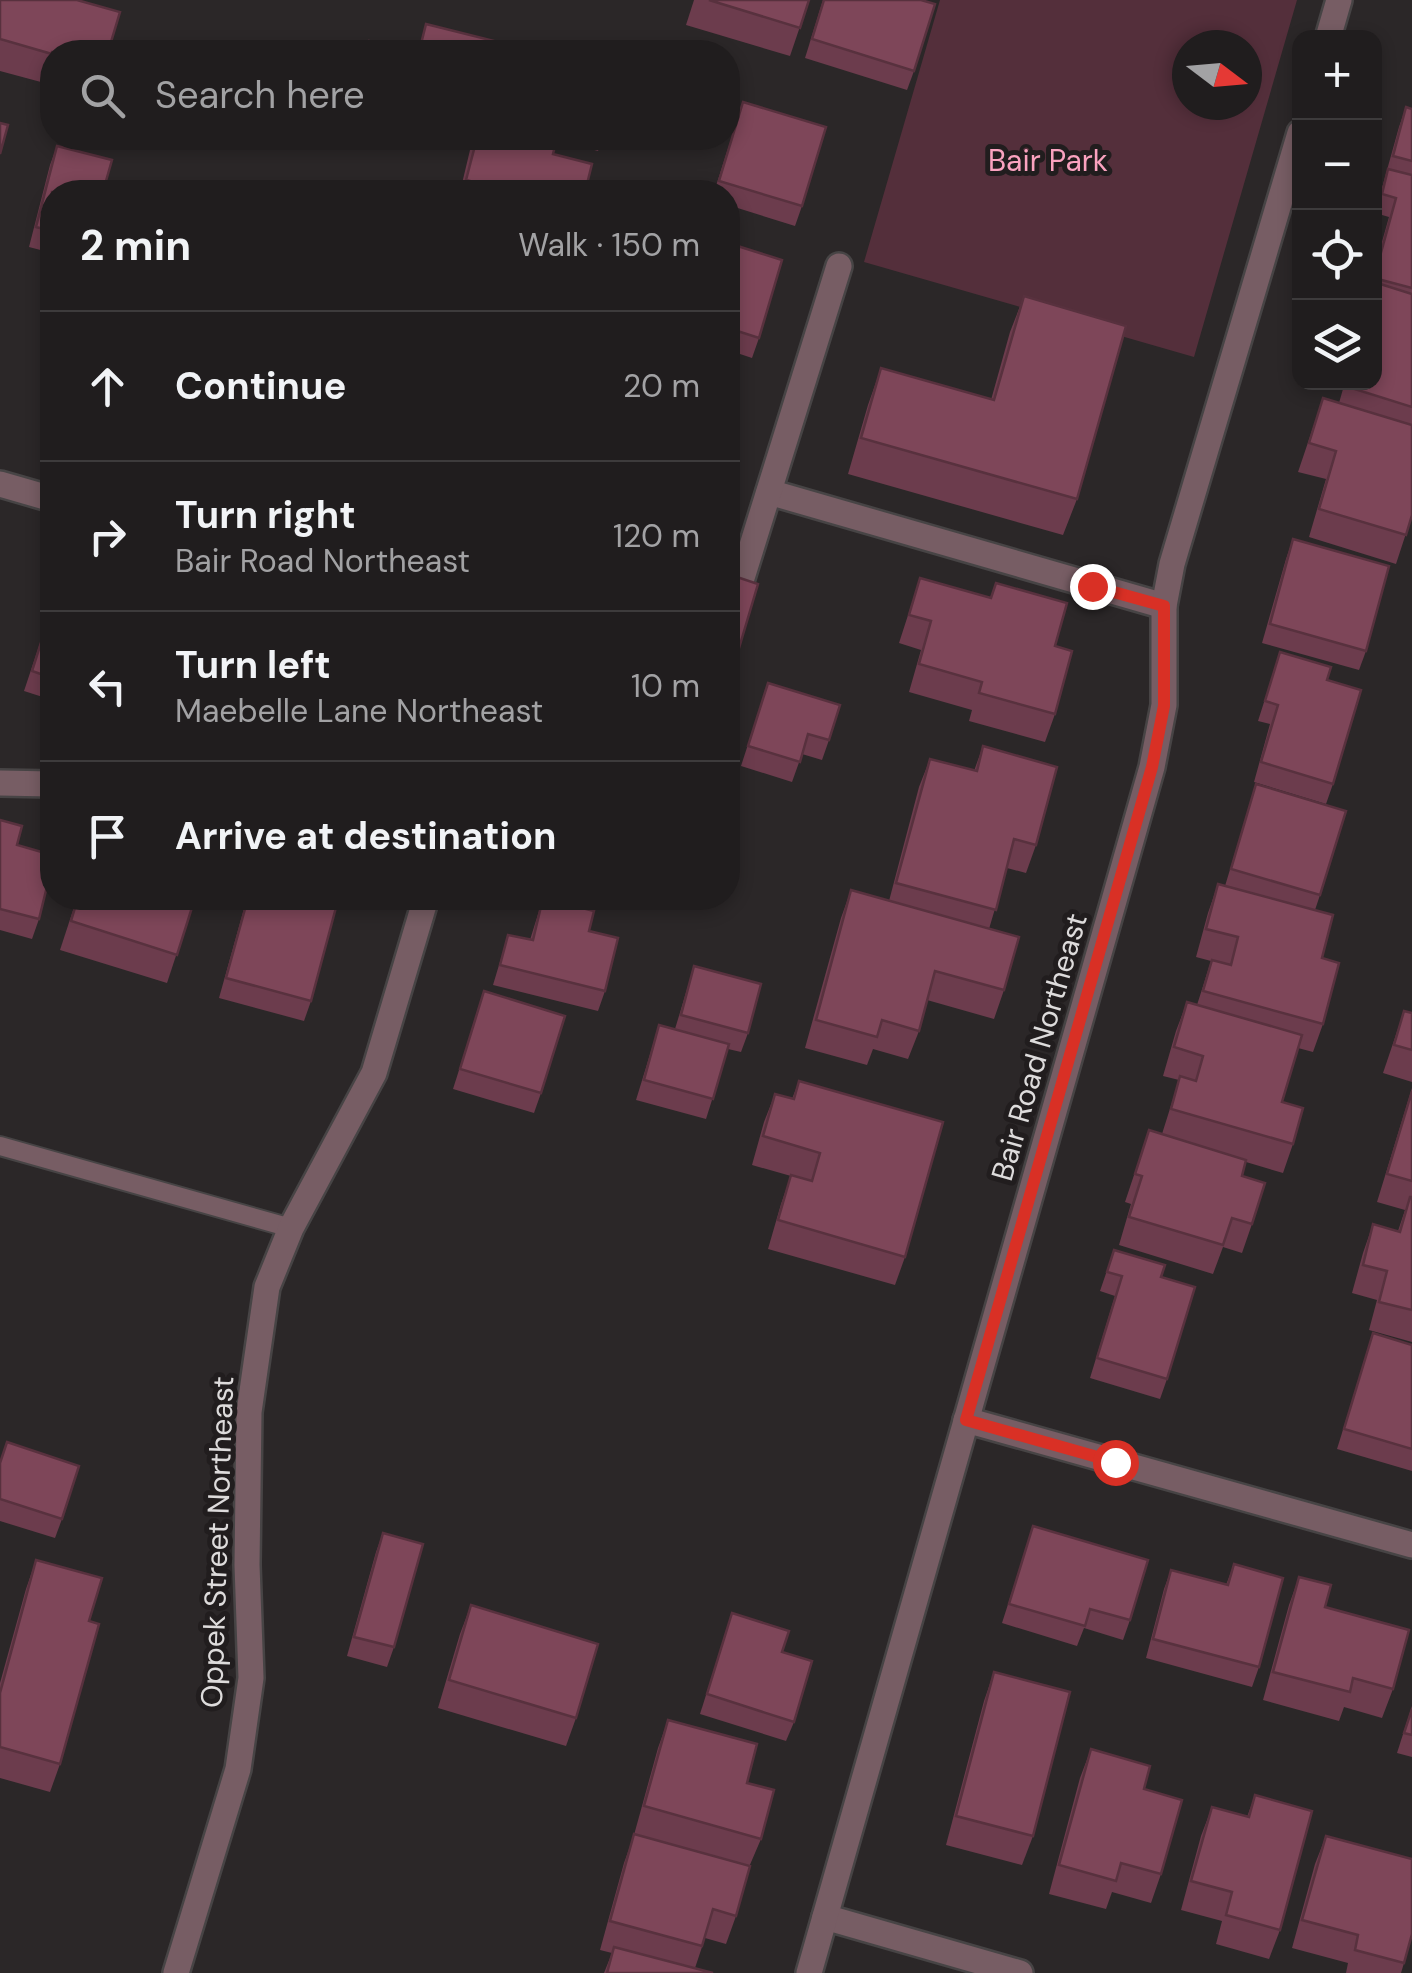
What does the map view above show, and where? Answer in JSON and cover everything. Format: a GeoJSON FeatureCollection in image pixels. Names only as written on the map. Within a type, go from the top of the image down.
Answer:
{"type":"FeatureCollection","features":[{"type":"Feature","properties":{"kind":"street"},"geometry":{"type":"LineString","coordinates":[[1330,30],[1339,0]]}},
{"type":"Feature","properties":{"kind":"street","name":"Bair Road Northeast"},"geometry":{"type":"LineString","coordinates":[[809,1973],[1152,767],[1164,706],[1164,606],[1172,564],[1292,160]]}},
{"type":"Feature","properties":{"kind":"street"},"geometry":{"type":"LineString","coordinates":[[741,581],[839,266]]}},
{"type":"Feature","properties":{"kind":"street"},"geometry":{"type":"LineString","coordinates":[[0,484],[40,496]]}},
{"type":"Feature","properties":{"kind":"street"},"geometry":{"type":"LineString","coordinates":[[769,492],[1164,606]]}},
{"type":"Feature","properties":{"kind":"street"},"geometry":{"type":"LineString","coordinates":[[0,783],[40,784]]}},
{"type":"Feature","properties":{"kind":"street","name":"Oppek Street Northeast"},"geometry":{"type":"LineString","coordinates":[[176,1973],[238,1769],[251,1678],[247,1565],[249,1412],[266,1287],[290,1228],[374,1073],[422,910]]}},
{"type":"Feature","properties":{"kind":"street"},"geometry":{"type":"LineString","coordinates":[[966,1420],[1412,1545]]}},
{"type":"Feature","properties":{"kind":"street"},"geometry":{"type":"LineString","coordinates":[[825,1917],[1020,1973]]}},
{"type":"Feature","properties":{"kind":"lane"},"geometry":{"type":"LineString","coordinates":[[0,1146],[290,1228]]}},
{"type":"Feature","properties":{"kind":"green space","name":"Bair Park"},"geometry":{"type":"Polygon","coordinates":[[[940,0],[1297,0],[1194,357],[864,262],[940,0]]]}},
{"type":"Feature","properties":{"kind":"building"},"geometry":{"type":"Polygon","coordinates":[[[0,0],[77,0],[120,12],[112,40],[40,40],[40,51],[0,39],[0,0]]]}},
{"type":"Feature","properties":{"kind":"building"},"geometry":{"type":"Polygon","coordinates":[[[709,0],[809,0],[800,28],[709,0]]]}},
{"type":"Feature","properties":{"kind":"building"},"geometry":{"type":"Polygon","coordinates":[[[824,0],[921,0],[935,4],[914,71],[812,39],[824,0]]]}},
{"type":"Feature","properties":{"kind":"building"},"geometry":{"type":"Polygon","coordinates":[[[426,24],[490,40],[422,40],[426,24]]]}},
{"type":"Feature","properties":{"kind":"building"},"geometry":{"type":"Polygon","coordinates":[[[743,102],[826,127],[802,206],[740,187],[740,180],[719,180],[728,150],[740,150],[743,102]]]}},
{"type":"Feature","properties":{"kind":"building"},"geometry":{"type":"Polygon","coordinates":[[[1406,107],[1412,109],[1412,161],[1393,156],[1406,107]]]}},
{"type":"Feature","properties":{"kind":"building"},"geometry":{"type":"Polygon","coordinates":[[[0,123],[8,125],[0,154],[0,123]]]}},
{"type":"Feature","properties":{"kind":"building"},"geometry":{"type":"Polygon","coordinates":[[[56,150],[112,160],[106,180],[48,180],[56,150]]]}},
{"type":"Feature","properties":{"kind":"building"},"geometry":{"type":"Polygon","coordinates":[[[474,150],[554,150],[553,154],[592,164],[588,180],[466,180],[474,150]]]}},
{"type":"Feature","properties":{"kind":"building"},"geometry":{"type":"Polygon","coordinates":[[[1388,169],[1412,175],[1412,288],[1382,280],[1382,249],[1396,198],[1382,194],[1388,169]]]}},
{"type":"Feature","properties":{"kind":"building"},"geometry":{"type":"Polygon","coordinates":[[[740,247],[782,260],[759,338],[740,332],[740,247]]]}},
{"type":"Feature","properties":{"kind":"building"},"geometry":{"type":"Polygon","coordinates":[[[1382,285],[1412,294],[1412,407],[1358,390],[1382,390],[1382,285]]]}},
{"type":"Feature","properties":{"kind":"building"},"geometry":{"type":"Polygon","coordinates":[[[1024,296],[1126,326],[1077,499],[861,438],[881,368],[994,400],[1024,296]]]}},
{"type":"Feature","properties":{"kind":"building"},"geometry":{"type":"Polygon","coordinates":[[[1323,398],[1412,425],[1412,515],[1406,535],[1319,509],[1336,451],[1309,443],[1323,398]]]}},
{"type":"Feature","properties":{"kind":"building"},"geometry":{"type":"Polygon","coordinates":[[[1293,539],[1389,566],[1366,651],[1270,624],[1293,539]]]}},
{"type":"Feature","properties":{"kind":"building"},"geometry":{"type":"Polygon","coordinates":[[[740,578],[758,584],[740,645],[740,578]]]}},
{"type":"Feature","properties":{"kind":"building"},"geometry":{"type":"Polygon","coordinates":[[[920,578],[991,598],[996,583],[1067,603],[1055,646],[1072,651],[1055,714],[979,693],[982,682],[919,664],[931,621],[909,615],[920,578]]]}},
{"type":"Feature","properties":{"kind":"building"},"geometry":{"type":"Polygon","coordinates":[[[40,646],[40,674],[32,671],[40,646]]]}},
{"type":"Feature","properties":{"kind":"building"},"geometry":{"type":"Polygon","coordinates":[[[1280,652],[1331,667],[1327,680],[1361,690],[1333,784],[1261,762],[1278,705],[1265,701],[1280,652]]]}},
{"type":"Feature","properties":{"kind":"building"},"geometry":{"type":"Polygon","coordinates":[[[768,683],[840,705],[829,740],[808,734],[800,762],[748,746],[768,683]]]}},
{"type":"Feature","properties":{"kind":"building"},"geometry":{"type":"Polygon","coordinates":[[[983,746],[1057,767],[1036,845],[1014,839],[996,910],[896,883],[930,759],[977,771],[983,746]]]}},
{"type":"Feature","properties":{"kind":"building"},"geometry":{"type":"Polygon","coordinates":[[[1256,784],[1346,811],[1320,895],[1231,869],[1256,784]]]}},
{"type":"Feature","properties":{"kind":"building"},"geometry":{"type":"Polygon","coordinates":[[[0,820],[22,826],[17,845],[40,852],[41,910],[39,919],[0,909],[0,820]]]}},
{"type":"Feature","properties":{"kind":"building"},"geometry":{"type":"Polygon","coordinates":[[[1218,884],[1333,915],[1322,958],[1339,963],[1323,1024],[1203,991],[1212,960],[1231,965],[1238,937],[1206,929],[1218,884]]]}},
{"type":"Feature","properties":{"kind":"building"},"geometry":{"type":"Polygon","coordinates":[[[851,890],[1019,937],[1004,990],[935,971],[919,1031],[882,1020],[877,1037],[816,1020],[851,890]]]}},
{"type":"Feature","properties":{"kind":"building"},"geometry":{"type":"Polygon","coordinates":[[[74,910],[191,910],[177,955],[71,921],[74,910]]]}},
{"type":"Feature","properties":{"kind":"building"},"geometry":{"type":"Polygon","coordinates":[[[245,910],[335,910],[311,1001],[226,978],[245,910]]]}},
{"type":"Feature","properties":{"kind":"building"},"geometry":{"type":"Polygon","coordinates":[[[540,910],[594,911],[589,931],[618,938],[605,991],[500,965],[508,935],[533,940],[540,910]]]}},
{"type":"Feature","properties":{"kind":"building"},"geometry":{"type":"Polygon","coordinates":[[[694,966],[761,984],[748,1033],[681,1015],[694,966]]]}},
{"type":"Feature","properties":{"kind":"building"},"geometry":{"type":"Polygon","coordinates":[[[484,991],[565,1016],[541,1093],[460,1069],[484,991]]]}},
{"type":"Feature","properties":{"kind":"building"},"geometry":{"type":"Polygon","coordinates":[[[1187,1002],[1302,1035],[1282,1102],[1303,1108],[1293,1144],[1171,1109],[1180,1076],[1196,1081],[1203,1056],[1174,1047],[1187,1002]]]}},
{"type":"Feature","properties":{"kind":"building"},"geometry":{"type":"Polygon","coordinates":[[[1404,1011],[1412,1013],[1412,1050],[1394,1045],[1404,1011]]]}},
{"type":"Feature","properties":{"kind":"building"},"geometry":{"type":"Polygon","coordinates":[[[659,1025],[729,1044],[713,1099],[644,1080],[659,1025]]]}},
{"type":"Feature","properties":{"kind":"building"},"geometry":{"type":"Polygon","coordinates":[[[799,1081],[943,1122],[905,1257],[778,1220],[791,1175],[812,1181],[820,1153],[763,1136],[775,1094],[794,1099],[799,1081]]]}},
{"type":"Feature","properties":{"kind":"building"},"geometry":{"type":"Polygon","coordinates":[[[1412,1091],[1412,1181],[1387,1174],[1412,1091]]]}},
{"type":"Feature","properties":{"kind":"building"},"geometry":{"type":"Polygon","coordinates":[[[1149,1130],[1246,1160],[1242,1176],[1265,1183],[1252,1224],[1232,1218],[1223,1245],[1129,1217],[1142,1176],[1135,1174],[1149,1130]]]}},
{"type":"Feature","properties":{"kind":"building"},"geometry":{"type":"Polygon","coordinates":[[[1410,1197],[1412,1310],[1379,1302],[1387,1271],[1363,1265],[1373,1224],[1400,1232],[1410,1197]]]}},
{"type":"Feature","properties":{"kind":"building"},"geometry":{"type":"Polygon","coordinates":[[[1114,1250],[1165,1265],[1161,1277],[1195,1287],[1167,1379],[1097,1358],[1122,1276],[1107,1272],[1114,1250]]]}},
{"type":"Feature","properties":{"kind":"building"},"geometry":{"type":"Polygon","coordinates":[[[1373,1333],[1412,1345],[1412,1449],[1344,1429],[1373,1333]]]}},
{"type":"Feature","properties":{"kind":"building"},"geometry":{"type":"Polygon","coordinates":[[[7,1442],[79,1466],[62,1519],[0,1499],[0,1463],[7,1442]]]}},
{"type":"Feature","properties":{"kind":"building"},"geometry":{"type":"Polygon","coordinates":[[[1033,1526],[1148,1560],[1130,1620],[1090,1609],[1085,1626],[1009,1604],[1033,1526]]]}},
{"type":"Feature","properties":{"kind":"building"},"geometry":{"type":"Polygon","coordinates":[[[383,1533],[423,1544],[394,1647],[354,1637],[383,1533]]]}},
{"type":"Feature","properties":{"kind":"building"},"geometry":{"type":"Polygon","coordinates":[[[36,1560],[102,1578],[89,1621],[99,1624],[60,1764],[0,1747],[0,1693],[36,1560]]]}},
{"type":"Feature","properties":{"kind":"building"},"geometry":{"type":"Polygon","coordinates":[[[1234,1564],[1283,1578],[1259,1667],[1153,1639],[1171,1570],[1228,1585],[1234,1564]]]}},
{"type":"Feature","properties":{"kind":"building"},"geometry":{"type":"Polygon","coordinates":[[[1299,1577],[1331,1585],[1325,1607],[1409,1630],[1393,1689],[1353,1678],[1350,1692],[1273,1672],[1299,1577]]]}},
{"type":"Feature","properties":{"kind":"building"},"geometry":{"type":"Polygon","coordinates":[[[471,1605],[598,1644],[576,1718],[449,1680],[471,1605]]]}},
{"type":"Feature","properties":{"kind":"building"},"geometry":{"type":"Polygon","coordinates":[[[732,1613],[789,1631],[782,1652],[812,1661],[794,1722],[707,1694],[732,1613]]]}},
{"type":"Feature","properties":{"kind":"building"},"geometry":{"type":"Polygon","coordinates":[[[994,1672],[1070,1692],[1033,1836],[956,1816],[994,1672]]]}},
{"type":"Feature","properties":{"kind":"building"},"geometry":{"type":"Polygon","coordinates":[[[1412,1709],[1412,1735],[1404,1733],[1412,1709]]]}},
{"type":"Feature","properties":{"kind":"building"},"geometry":{"type":"Polygon","coordinates":[[[668,1720],[757,1744],[747,1783],[774,1790],[761,1839],[644,1806],[668,1720]]]}},
{"type":"Feature","properties":{"kind":"building"},"geometry":{"type":"Polygon","coordinates":[[[1091,1749],[1150,1766],[1144,1789],[1182,1800],[1161,1874],[1121,1863],[1116,1881],[1059,1865],[1091,1749]]]}},
{"type":"Feature","properties":{"kind":"building"},"geometry":{"type":"Polygon","coordinates":[[[1255,1795],[1312,1811],[1280,1930],[1226,1915],[1232,1892],[1191,1881],[1212,1807],[1249,1817],[1255,1795]]]}},
{"type":"Feature","properties":{"kind":"building"},"geometry":{"type":"Polygon","coordinates":[[[634,1834],[750,1866],[736,1916],[713,1909],[702,1946],[610,1921],[634,1834]]]}},
{"type":"Feature","properties":{"kind":"building"},"geometry":{"type":"Polygon","coordinates":[[[1326,1836],[1412,1859],[1412,1934],[1404,1963],[1355,1950],[1358,1935],[1302,1920],[1326,1836]]]}},
{"type":"Feature","properties":{"kind":"building"},"geometry":{"type":"Polygon","coordinates":[[[614,1947],[713,1973],[607,1973],[614,1947]]]}},
{"type":"Feature","properties":{"kind":"route"},"geometry":{"type":"LineString","coordinates":[[1092,586],[1164,606],[1164,706],[1152,767],[966,1420],[1115,1462]]}}]}
